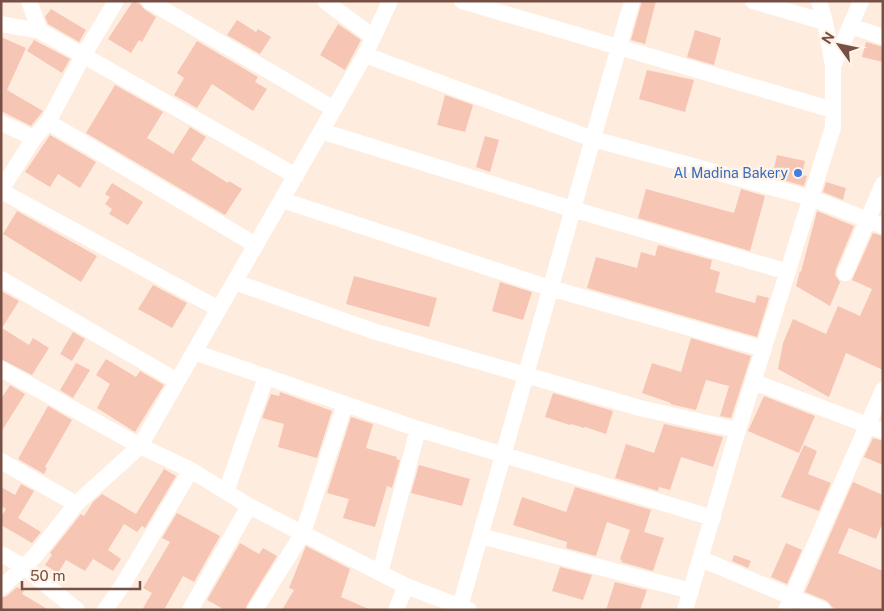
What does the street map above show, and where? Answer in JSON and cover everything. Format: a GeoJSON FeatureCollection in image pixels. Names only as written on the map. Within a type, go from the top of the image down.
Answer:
{"type":"FeatureCollection","features":[{"type":"Feature","properties":{"kind":"street"},"geometry":{"type":"LineString","coordinates":[[30,1],[40,30]]}},
{"type":"Feature","properties":{"kind":"street"},"geometry":{"type":"LineString","coordinates":[[116,1],[83,56],[48,122],[34,138],[1,191],[219,309]]}},
{"type":"Feature","properties":{"kind":"street"},"geometry":{"type":"LineString","coordinates":[[149,1],[334,109]]}},
{"type":"Feature","properties":{"kind":"street"},"geometry":{"type":"LineString","coordinates":[[325,1],[373,38]]}},
{"type":"Feature","properties":{"kind":"street"},"geometry":{"type":"LineString","coordinates":[[1,588],[24,567],[76,504],[140,446],[365,55],[390,1]]}},
{"type":"Feature","properties":{"kind":"street"},"geometry":{"type":"LineString","coordinates":[[462,1],[833,110]]}},
{"type":"Feature","properties":{"kind":"street"},"geometry":{"type":"LineString","coordinates":[[1,368],[140,446],[191,470],[249,506],[406,586],[464,608],[480,536],[632,1]]}},
{"type":"Feature","properties":{"kind":"street"},"geometry":{"type":"LineString","coordinates":[[753,1],[825,22]]}},
{"type":"Feature","properties":{"kind":"street"},"geometry":{"type":"LineString","coordinates":[[685,610],[738,430],[833,127],[833,66],[819,1]]}},
{"type":"Feature","properties":{"kind":"street"},"geometry":{"type":"LineString","coordinates":[[833,66],[862,1]]}},
{"type":"Feature","properties":{"kind":"street"},"geometry":{"type":"LineString","coordinates":[[1,24],[40,30],[296,176]]}},
{"type":"Feature","properties":{"kind":"street"},"geometry":{"type":"LineString","coordinates":[[851,26],[883,37]]}},
{"type":"Feature","properties":{"kind":"street"},"geometry":{"type":"LineString","coordinates":[[365,55],[593,139],[810,198],[883,226]]}},
{"type":"Feature","properties":{"kind":"street"},"geometry":{"type":"LineString","coordinates":[[48,122],[256,245]]}},
{"type":"Feature","properties":{"kind":"street"},"geometry":{"type":"LineString","coordinates":[[1,123],[34,138]]}},
{"type":"Feature","properties":{"kind":"street"},"geometry":{"type":"LineString","coordinates":[[321,131],[572,209],[788,272]]}},
{"type":"Feature","properties":{"kind":"street"},"geometry":{"type":"LineString","coordinates":[[845,273],[883,184]]}},
{"type":"Feature","properties":{"kind":"street"},"geometry":{"type":"LineString","coordinates":[[282,200],[550,288],[764,348]]}},
{"type":"Feature","properties":{"kind":"street"},"geometry":{"type":"LineString","coordinates":[[1,279],[177,381]]}},
{"type":"Feature","properties":{"kind":"street"},"geometry":{"type":"LineString","coordinates":[[234,282],[373,331],[640,408],[738,430]]}},
{"type":"Feature","properties":{"kind":"street"},"geometry":{"type":"LineString","coordinates":[[194,352],[418,429],[712,518]]}},
{"type":"Feature","properties":{"kind":"street"},"geometry":{"type":"LineString","coordinates":[[226,492],[266,377]]}},
{"type":"Feature","properties":{"kind":"street"},"geometry":{"type":"LineString","coordinates":[[754,382],[875,428]]}},
{"type":"Feature","properties":{"kind":"street"},"geometry":{"type":"LineString","coordinates":[[789,603],[875,428],[883,390]]}},
{"type":"Feature","properties":{"kind":"street"},"geometry":{"type":"LineString","coordinates":[[255,610],[303,533],[345,404]]}},
{"type":"Feature","properties":{"kind":"street"},"geometry":{"type":"LineString","coordinates":[[380,573],[418,429]]}},
{"type":"Feature","properties":{"kind":"street"},"geometry":{"type":"LineString","coordinates":[[1,460],[76,504]]}},
{"type":"Feature","properties":{"kind":"street"},"geometry":{"type":"LineString","coordinates":[[105,610],[122,586],[191,470]]}},
{"type":"Feature","properties":{"kind":"street"},"geometry":{"type":"LineString","coordinates":[[190,610],[249,506]]}},
{"type":"Feature","properties":{"kind":"street"},"geometry":{"type":"LineString","coordinates":[[480,536],[691,591]]}},
{"type":"Feature","properties":{"kind":"street"},"geometry":{"type":"LineString","coordinates":[[1,554],[24,567],[77,610]]}},
{"type":"Feature","properties":{"kind":"street"},"geometry":{"type":"LineString","coordinates":[[701,558],[789,603],[824,610]]}},
{"type":"Feature","properties":{"kind":"street"},"geometry":{"type":"LineString","coordinates":[[396,610],[406,586]]}},
{"type":"Feature","properties":{"kind":"building"},"geometry":{"type":"Polygon","coordinates":[[[133,1],[140,4],[156,17],[142,42],[139,40],[131,53],[108,39],[133,1]]]}},
{"type":"Feature","properties":{"kind":"building"},"geometry":{"type":"Polygon","coordinates":[[[642,1],[656,1],[645,44],[631,40],[642,1]]]}},
{"type":"Feature","properties":{"kind":"building"},"geometry":{"type":"Polygon","coordinates":[[[51,9],[86,30],[79,42],[48,24],[45,17],[51,9]]]}},
{"type":"Feature","properties":{"kind":"building"},"geometry":{"type":"Polygon","coordinates":[[[237,20],[256,32],[258,29],[271,37],[260,54],[227,35],[237,20]]]}},
{"type":"Feature","properties":{"kind":"building"},"geometry":{"type":"Polygon","coordinates":[[[338,24],[361,40],[345,70],[320,55],[338,24]]]}},
{"type":"Feature","properties":{"kind":"building"},"geometry":{"type":"Polygon","coordinates":[[[695,30],[721,38],[714,65],[687,57],[695,30]]]}},
{"type":"Feature","properties":{"kind":"building"},"geometry":{"type":"Polygon","coordinates":[[[1,37],[26,48],[7,90],[43,111],[31,126],[1,111],[1,37]]]}},
{"type":"Feature","properties":{"kind":"building"},"geometry":{"type":"Polygon","coordinates":[[[34,40],[70,59],[62,73],[27,51],[34,40]]]}},
{"type":"Feature","properties":{"kind":"building"},"geometry":{"type":"Polygon","coordinates":[[[197,41],[258,77],[255,82],[267,89],[253,111],[212,84],[197,108],[174,95],[184,78],[177,73],[197,41]]]}},
{"type":"Feature","properties":{"kind":"building"},"geometry":{"type":"Polygon","coordinates":[[[866,42],[883,47],[883,62],[862,57],[866,42]]]}},
{"type":"Feature","properties":{"kind":"building"},"geometry":{"type":"Polygon","coordinates":[[[647,70],[694,80],[685,112],[639,99],[647,70]]]}},
{"type":"Feature","properties":{"kind":"building"},"geometry":{"type":"Polygon","coordinates":[[[115,85],[163,112],[147,138],[173,154],[190,127],[206,137],[191,160],[228,183],[229,181],[242,189],[225,215],[86,133],[115,85]]]}},
{"type":"Feature","properties":{"kind":"building"},"geometry":{"type":"Polygon","coordinates":[[[445,95],[473,105],[465,132],[437,125],[445,95]]]}},
{"type":"Feature","properties":{"kind":"building"},"geometry":{"type":"Polygon","coordinates":[[[50,135],[96,162],[80,188],[58,174],[50,187],[25,172],[50,135]]]}},
{"type":"Feature","properties":{"kind":"building"},"geometry":{"type":"Polygon","coordinates":[[[485,136],[499,140],[490,172],[476,167],[485,136]]]}},
{"type":"Feature","properties":{"kind":"building"},"geometry":{"type":"Polygon","coordinates":[[[777,155],[805,161],[802,175],[807,176],[804,186],[772,177],[777,155]]]}},
{"type":"Feature","properties":{"kind":"building"},"geometry":{"type":"Polygon","coordinates":[[[826,182],[846,188],[843,200],[823,192],[826,182]]]}},
{"type":"Feature","properties":{"kind":"building"},"geometry":{"type":"Polygon","coordinates":[[[112,183],[143,202],[128,225],[109,214],[112,209],[105,204],[110,197],[105,194],[112,183]]]}},
{"type":"Feature","properties":{"kind":"building"},"geometry":{"type":"Polygon","coordinates":[[[646,189],[734,213],[741,189],[765,196],[750,251],[638,218],[646,189]]]}},
{"type":"Feature","properties":{"kind":"building"},"geometry":{"type":"Polygon","coordinates":[[[17,211],[97,256],[81,282],[3,234],[17,211]]]}},
{"type":"Feature","properties":{"kind":"building"},"geometry":{"type":"Polygon","coordinates":[[[817,211],[854,226],[836,269],[835,275],[840,282],[830,306],[796,286],[817,211]]]}},
{"type":"Feature","properties":{"kind":"building"},"geometry":{"type":"Polygon","coordinates":[[[873,233],[883,236],[883,370],[846,353],[829,397],[778,369],[783,343],[793,319],[826,334],[838,306],[860,316],[872,289],[852,280],[873,233]]]}},
{"type":"Feature","properties":{"kind":"building"},"geometry":{"type":"Polygon","coordinates":[[[658,245],[712,260],[710,269],[720,272],[715,292],[755,303],[757,295],[769,298],[757,337],[587,288],[596,257],[637,268],[641,252],[655,256],[658,245]]]}},
{"type":"Feature","properties":{"kind":"building"},"geometry":{"type":"Polygon","coordinates":[[[354,276],[437,298],[429,327],[346,304],[354,276]]]}},
{"type":"Feature","properties":{"kind":"building"},"geometry":{"type":"Polygon","coordinates":[[[500,282],[532,292],[523,320],[492,311],[500,282]]]}},
{"type":"Feature","properties":{"kind":"building"},"geometry":{"type":"Polygon","coordinates":[[[153,285],[187,303],[172,328],[138,309],[153,285]]]}},
{"type":"Feature","properties":{"kind":"building"},"geometry":{"type":"Polygon","coordinates":[[[1,291],[19,301],[2,328],[29,345],[33,338],[49,348],[32,375],[1,359],[1,291]]]}},
{"type":"Feature","properties":{"kind":"building"},"geometry":{"type":"Polygon","coordinates":[[[73,332],[85,339],[72,361],[60,354],[73,332]]]}},
{"type":"Feature","properties":{"kind":"building"},"geometry":{"type":"Polygon","coordinates":[[[691,338],[751,356],[731,418],[720,416],[729,386],[706,380],[696,410],[670,404],[642,393],[652,363],[681,372],[691,338]]]}},
{"type":"Feature","properties":{"kind":"building"},"geometry":{"type":"Polygon","coordinates":[[[106,359],[136,377],[140,371],[164,385],[135,432],[97,408],[110,384],[96,375],[106,359]]]}},
{"type":"Feature","properties":{"kind":"building"},"geometry":{"type":"Polygon","coordinates":[[[76,363],[90,370],[73,398],[60,390],[76,363]]]}},
{"type":"Feature","properties":{"kind":"building"},"geometry":{"type":"Polygon","coordinates":[[[10,385],[25,394],[1,432],[1,399],[10,385]]]}},
{"type":"Feature","properties":{"kind":"building"},"geometry":{"type":"Polygon","coordinates":[[[280,392],[332,411],[317,458],[278,447],[284,424],[262,418],[271,394],[279,396],[280,392]]]}},
{"type":"Feature","properties":{"kind":"building"},"geometry":{"type":"Polygon","coordinates":[[[553,393],[613,411],[606,434],[545,417],[553,393]]]}},
{"type":"Feature","properties":{"kind":"building"},"geometry":{"type":"Polygon","coordinates":[[[764,396],[815,416],[799,453],[748,431],[764,396]]]}},
{"type":"Feature","properties":{"kind":"building"},"geometry":{"type":"Polygon","coordinates":[[[48,406],[72,420],[45,467],[47,468],[44,474],[18,459],[48,406]]]}},
{"type":"Feature","properties":{"kind":"building"},"geometry":{"type":"Polygon","coordinates":[[[351,417],[373,424],[366,448],[397,457],[396,459],[400,460],[392,488],[387,486],[375,527],[343,518],[349,499],[327,493],[351,417]]]}},
{"type":"Feature","properties":{"kind":"building"},"geometry":{"type":"Polygon","coordinates":[[[664,424],[723,437],[713,467],[681,457],[670,490],[659,487],[658,491],[615,478],[626,444],[654,453],[664,424]]]}},
{"type":"Feature","properties":{"kind":"building"},"geometry":{"type":"Polygon","coordinates":[[[873,438],[883,441],[883,465],[864,457],[873,438]]]}},
{"type":"Feature","properties":{"kind":"building"},"geometry":{"type":"Polygon","coordinates":[[[804,445],[817,451],[808,474],[831,483],[819,511],[781,497],[804,445]]]}},
{"type":"Feature","properties":{"kind":"building"},"geometry":{"type":"Polygon","coordinates":[[[419,465],[470,479],[462,506],[411,493],[419,465]]]}},
{"type":"Feature","properties":{"kind":"building"},"geometry":{"type":"Polygon","coordinates":[[[164,469],[176,476],[145,528],[142,526],[137,532],[124,524],[108,550],[121,559],[113,571],[93,559],[85,571],[66,560],[58,573],[45,565],[52,555],[50,553],[81,514],[84,516],[93,502],[102,494],[136,514],[164,469]]]}},
{"type":"Feature","properties":{"kind":"building"},"geometry":{"type":"Polygon","coordinates":[[[853,482],[883,495],[883,522],[876,539],[849,528],[838,553],[883,571],[883,610],[838,610],[827,601],[805,592],[853,482]]]}},
{"type":"Feature","properties":{"kind":"building"},"geometry":{"type":"Polygon","coordinates":[[[21,484],[34,491],[18,518],[41,532],[32,543],[1,525],[1,517],[6,509],[1,506],[1,487],[15,495],[21,484]]]}},
{"type":"Feature","properties":{"kind":"building"},"geometry":{"type":"Polygon","coordinates":[[[575,487],[651,510],[644,532],[664,538],[653,571],[621,562],[622,560],[620,559],[630,530],[607,522],[596,556],[566,548],[567,542],[513,525],[522,497],[566,512],[575,487]]]}},
{"type":"Feature","properties":{"kind":"building"},"geometry":{"type":"Polygon","coordinates":[[[177,513],[220,536],[194,582],[183,576],[164,610],[142,610],[152,593],[143,588],[170,542],[162,538],[177,513]]]}},
{"type":"Feature","properties":{"kind":"building"},"geometry":{"type":"Polygon","coordinates":[[[240,543],[259,554],[263,548],[277,556],[245,610],[225,610],[207,600],[240,543]]]}},
{"type":"Feature","properties":{"kind":"building"},"geometry":{"type":"Polygon","coordinates":[[[786,543],[802,550],[787,584],[771,577],[786,543]]]}},
{"type":"Feature","properties":{"kind":"building"},"geometry":{"type":"Polygon","coordinates":[[[306,546],[350,569],[341,597],[371,610],[282,610],[294,590],[289,588],[306,546]]]}},
{"type":"Feature","properties":{"kind":"building"},"geometry":{"type":"Polygon","coordinates":[[[734,555],[751,561],[748,568],[732,561],[734,555]]]}},
{"type":"Feature","properties":{"kind":"building"},"geometry":{"type":"Polygon","coordinates":[[[560,567],[592,575],[583,600],[552,591],[560,567]]]}},
{"type":"Feature","properties":{"kind":"building"},"geometry":{"type":"Polygon","coordinates":[[[615,582],[647,590],[640,610],[606,610],[615,582]]]}},
{"type":"Feature","properties":{"kind":"building"},"geometry":{"type":"Polygon","coordinates":[[[17,587],[24,591],[22,594],[49,610],[1,610],[1,598],[7,596],[17,587]]]}},
{"type":"Feature","properties":{"kind":"place","name":"Al Madina Bakery"},"geometry":{"type":"Point","coordinates":[798,173]}}]}
